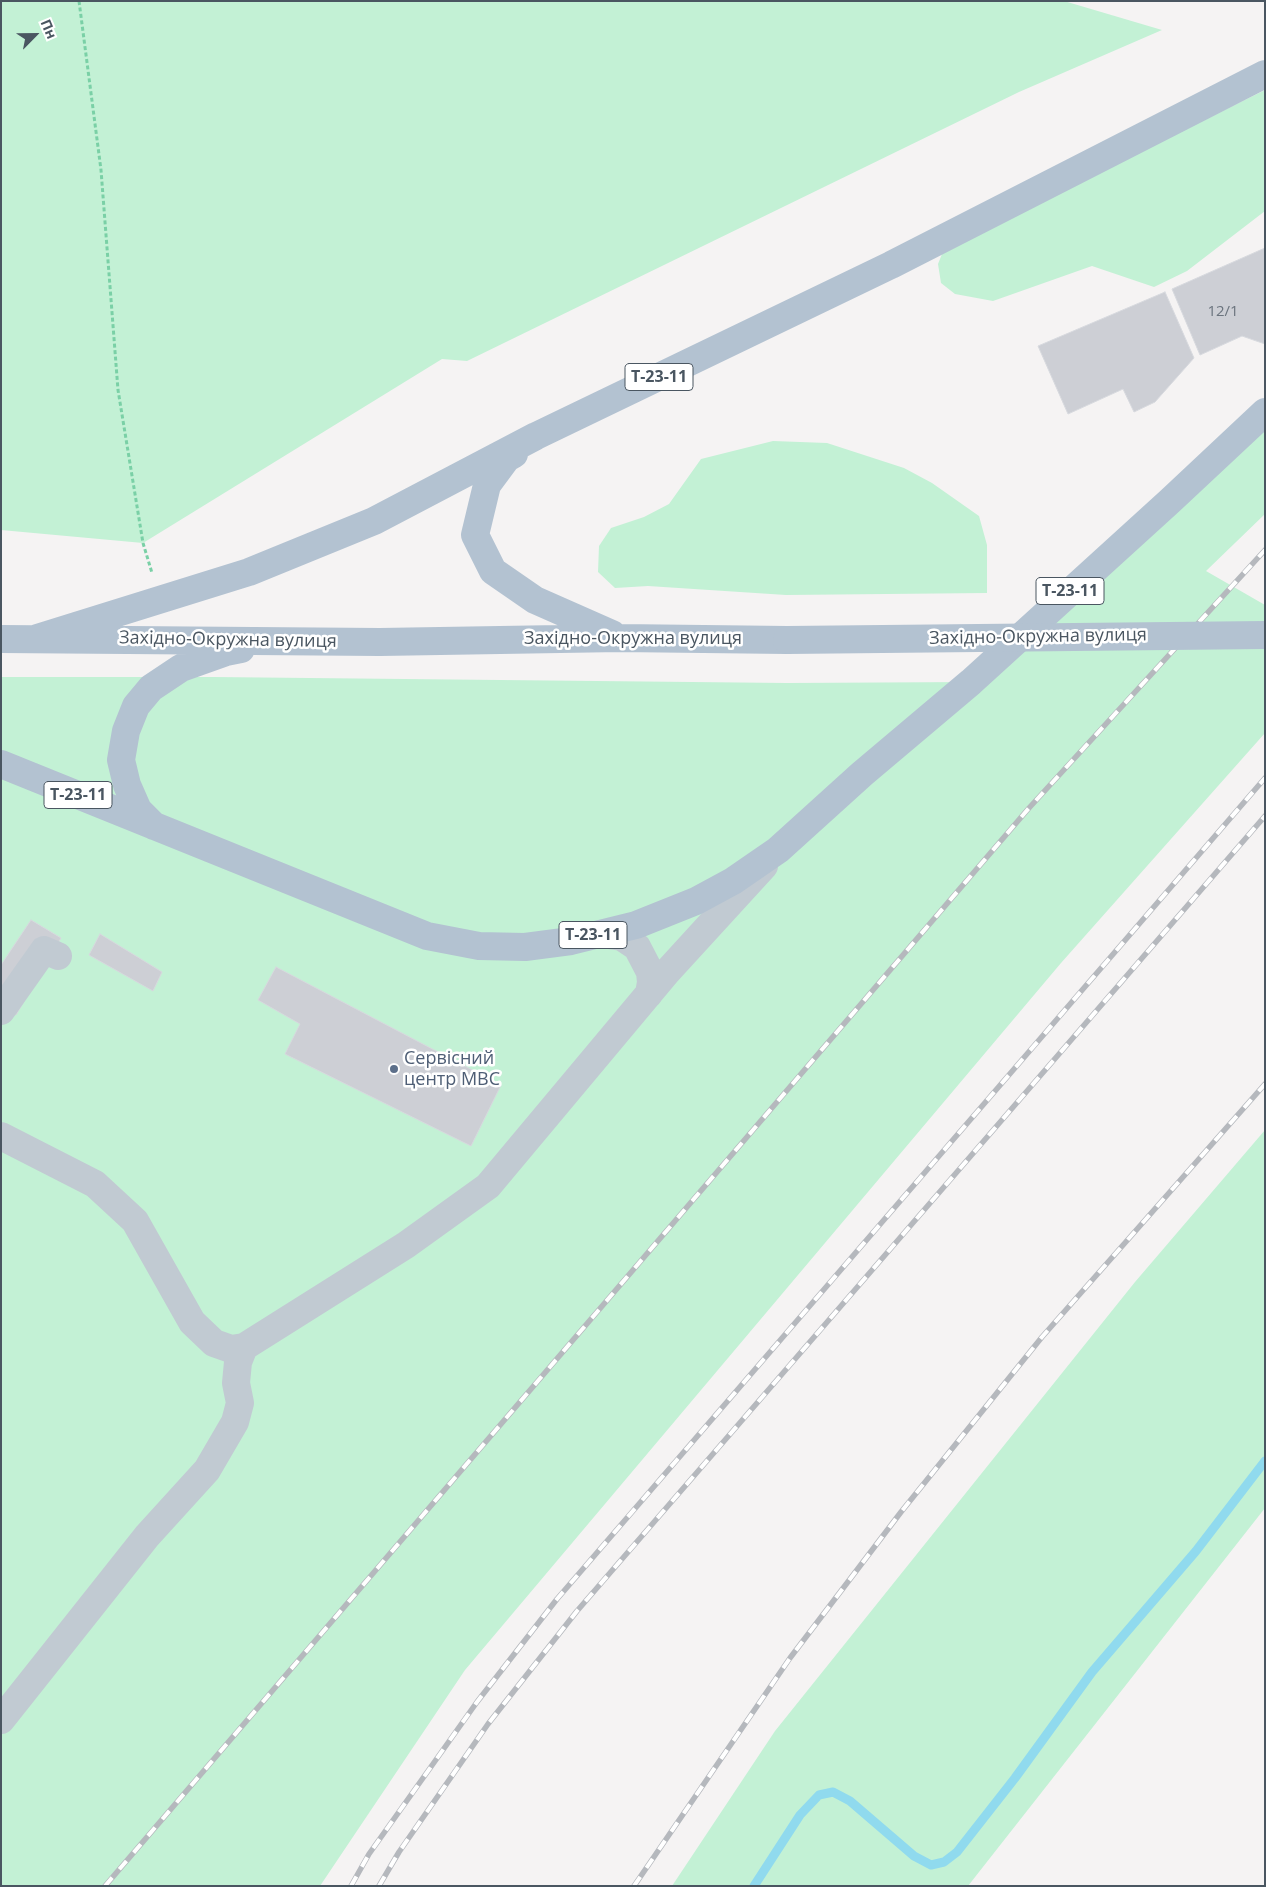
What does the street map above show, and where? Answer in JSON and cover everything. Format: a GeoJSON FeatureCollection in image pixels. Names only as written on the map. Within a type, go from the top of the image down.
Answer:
{"type":"FeatureCollection","features":[{"type":"Feature","properties":{"kind":"main road","name":"Т-23-11"},"geometry":{"type":"LineString","coordinates":[[37,638],[249,572],[374,520],[570,419],[891,265],[1265,74]]}},
{"type":"Feature","properties":{"kind":"main road","name":"Т-23-11"},"geometry":{"type":"LineString","coordinates":[[1,764],[427,936],[480,946],[524,947],[571,941],[636,925],[696,901],[733,881],[778,850],[862,774],[978,675],[1265,412]]}},
{"type":"Feature","properties":{"kind":"main road"},"geometry":{"type":"LineString","coordinates":[[570,419],[508,458],[487,486],[475,535],[493,571],[535,600],[620,638]]}},
{"type":"Feature","properties":{"kind":"main road","name":"Західно-Окружна вулиця"},"geometry":{"type":"LineString","coordinates":[[1,639],[380,642],[620,638],[787,640],[1265,635]]}},
{"type":"Feature","properties":{"kind":"main road"},"geometry":{"type":"LineString","coordinates":[[155,827],[138,810],[127,784],[121,760],[126,731],[136,706],[151,688],[181,668],[226,652],[287,641]]}},
{"type":"Feature","properties":{"kind":"lane"},"geometry":{"type":"LineString","coordinates":[[214,1343],[231,1349],[244,1347],[406,1245],[488,1186],[649,994],[778,850]]}},
{"type":"Feature","properties":{"kind":"lane"},"geometry":{"type":"LineString","coordinates":[[601,934],[622,937],[637,947],[650,972],[649,994]]}},
{"type":"Feature","properties":{"kind":"lane"},"geometry":{"type":"LineString","coordinates":[[1,1011],[44,950],[58,956]]}},
{"type":"Feature","properties":{"kind":"lane"},"geometry":{"type":"LineString","coordinates":[[1,1136],[95,1184],[135,1221],[192,1322],[214,1343],[228,1360],[236,1383],[240,1403],[236,1422],[207,1470],[147,1536],[1,1720]]}},
{"type":"Feature","properties":{"kind":"lane"},"geometry":{"type":"LineString","coordinates":[[236,1383],[238,1362],[244,1347]]}},
{"type":"Feature","properties":{"kind":"path"},"geometry":{"type":"LineString","coordinates":[[79,1],[100,170],[118,390],[143,543],[161,600]]}},
{"type":"Feature","properties":{"kind":"green space"},"geometry":{"type":"Polygon","coordinates":[[[1,1],[1064,1],[1162,30],[1019,92],[467,361],[442,359],[143,543],[1,530],[1,1]]]}},
{"type":"Feature","properties":{"kind":"green space"},"geometry":{"type":"Polygon","coordinates":[[[1265,90],[1265,211],[1187,271],[1154,287],[1092,266],[993,301],[955,294],[941,283],[938,264],[944,249],[1265,90]]]}},
{"type":"Feature","properties":{"kind":"green space"},"geometry":{"type":"Polygon","coordinates":[[[1265,412],[1265,514],[1206,571],[1265,605],[1265,733],[1061,963],[465,1670],[320,1886],[1,1886],[1,677],[214,677],[787,683],[971,682],[1265,412]]]}},
{"type":"Feature","properties":{"kind":"green space"},"geometry":{"type":"Polygon","coordinates":[[[773,441],[827,443],[904,468],[932,483],[979,516],[987,545],[987,593],[786,595],[648,586],[615,588],[598,572],[599,546],[611,528],[644,517],[669,504],[701,459],[773,441]]]}},
{"type":"Feature","properties":{"kind":"green space"},"geometry":{"type":"Polygon","coordinates":[[[1265,1130],[1265,1508],[968,1886],[672,1886],[775,1731],[1135,1282],[1265,1130]]]}},
{"type":"Feature","properties":{"kind":"building"},"geometry":{"type":"Polygon","coordinates":[[[1265,248],[1265,344],[1242,336],[1200,355],[1172,289],[1265,248]]]}},
{"type":"Feature","properties":{"kind":"building"},"geometry":{"type":"Polygon","coordinates":[[[1165,292],[1194,358],[1155,402],[1134,412],[1123,389],[1068,414],[1038,346],[1165,292]]]}},
{"type":"Feature","properties":{"kind":"building"},"geometry":{"type":"Polygon","coordinates":[[[31,920],[61,938],[16,1015],[1,1006],[1,965],[31,920]]]}},
{"type":"Feature","properties":{"kind":"building"},"geometry":{"type":"Polygon","coordinates":[[[100,934],[162,972],[153,991],[89,955],[100,934]]]}},
{"type":"Feature","properties":{"kind":"building","name":"Сервісний центр МВС"},"geometry":{"type":"Polygon","coordinates":[[[276,967],[501,1085],[471,1146],[285,1054],[300,1024],[258,1000],[276,967]]]}},
{"type":"Feature","properties":{"kind":"waterway"},"geometry":{"type":"LineString","coordinates":[[754,1886],[800,1815],[819,1795],[833,1792],[850,1801],[914,1856],[931,1865],[944,1862],[957,1852],[1015,1778],[1092,1672],[1196,1551],[1265,1461]]}},
{"type":"Feature","properties":{"kind":"railway"},"geometry":{"type":"LineString","coordinates":[[105,1886],[1029,808],[1265,550]]}},
{"type":"Feature","properties":{"kind":"railway"},"geometry":{"type":"LineString","coordinates":[[351,1886],[369,1854],[477,1702],[557,1599],[1265,778]]}},
{"type":"Feature","properties":{"kind":"railway"},"geometry":{"type":"LineString","coordinates":[[379,1886],[399,1852],[488,1724],[577,1611],[1265,816]]}},
{"type":"Feature","properties":{"kind":"railway"},"geometry":{"type":"LineString","coordinates":[[634,1886],[790,1658],[901,1512],[1042,1337],[1265,1084]]}},
{"type":"Feature","properties":{"kind":"place","name":"Сервісний центр МВС"},"geometry":{"type":"Point","coordinates":[394,1069]}}]}
